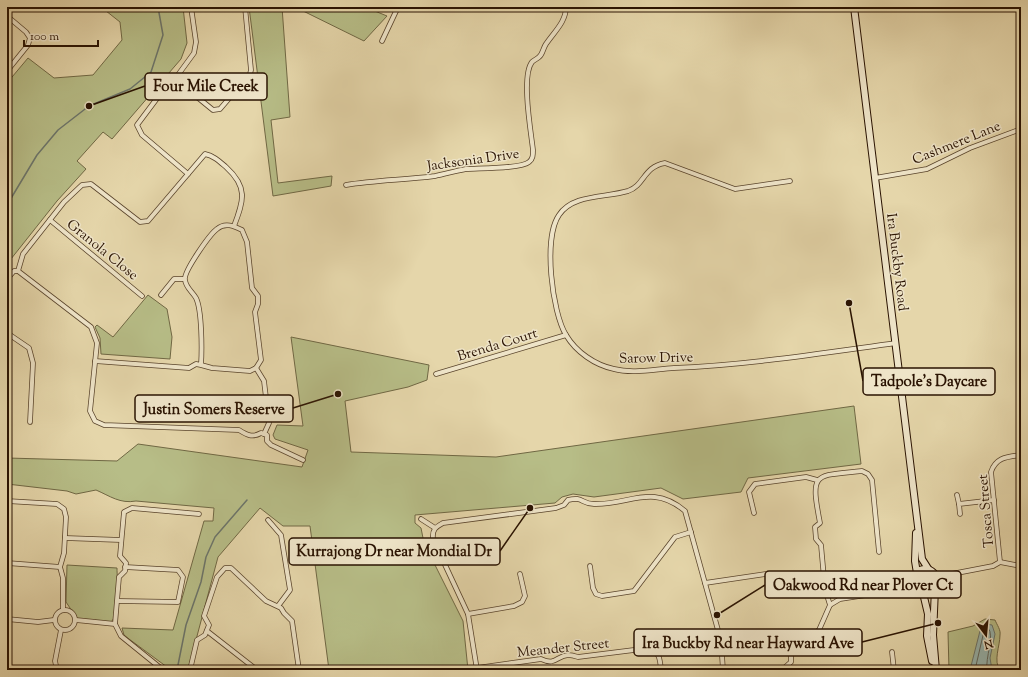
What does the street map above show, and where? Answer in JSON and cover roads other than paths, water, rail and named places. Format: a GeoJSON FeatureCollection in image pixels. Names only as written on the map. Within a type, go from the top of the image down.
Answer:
{"type":"FeatureCollection","features":[{"type":"Feature","properties":{"kind":"street"},"geometry":{"type":"LineString","coordinates":[[188,174],[142,135],[136,125],[158,97],[175,79],[194,53],[196,42],[191,7]]}},
{"type":"Feature","properties":{"kind":"street"},"geometry":{"type":"LineString","coordinates":[[175,79],[213,110],[220,109],[250,74],[251,70],[245,7]]}},
{"type":"Feature","properties":{"kind":"street"},"geometry":{"type":"LineString","coordinates":[[382,41],[398,7]]}},
{"type":"Feature","properties":{"kind":"street","name":"Jacksonia Drive"},"geometry":{"type":"LineString","coordinates":[[346,185],[436,175],[467,169],[480,170],[516,166],[529,162],[533,157],[533,150],[527,87],[528,72],[532,62],[540,57],[545,44],[557,30],[566,15],[566,7]]}},
{"type":"Feature","properties":{"kind":"street","name":"Ira Buckby Road"},"geometry":{"type":"LineString","coordinates":[[854,7],[922,560],[929,570]]}},
{"type":"Feature","properties":{"kind":"street"},"geometry":{"type":"LineString","coordinates":[[7,16],[26,32],[30,38],[28,45],[7,71]]}},
{"type":"Feature","properties":{"kind":"street","name":"Cashmere Lane"},"geometry":{"type":"LineString","coordinates":[[875,178],[927,169],[970,148],[1021,128]]}},
{"type":"Feature","properties":{"kind":"street"},"geometry":{"type":"LineString","coordinates":[[18,271],[23,254],[64,202],[82,185],[91,184],[140,222],[148,221],[205,154],[212,156],[236,177],[243,192],[240,210],[234,226]]}},
{"type":"Feature","properties":{"kind":"street","name":"Sarow Drive"},"geometry":{"type":"LineString","coordinates":[[790,181],[735,189],[665,163],[655,165],[646,173],[640,182],[629,190],[576,201],[565,207],[554,223],[550,250],[556,308],[560,323],[566,335],[579,351],[600,364],[614,369],[630,371],[713,366],[896,344]]}},
{"type":"Feature","properties":{"kind":"street","name":"Granola Close"},"geometry":{"type":"LineString","coordinates":[[50,220],[142,296]]}},
{"type":"Feature","properties":{"kind":"street"},"geometry":{"type":"LineString","coordinates":[[95,361],[189,368],[196,364],[212,368],[250,371],[256,368],[261,360],[255,312],[258,304],[258,296],[252,288],[247,242],[242,230],[230,225],[217,228],[188,267],[184,279],[187,288],[196,298],[203,343],[201,365]]}},
{"type":"Feature","properties":{"kind":"street"},"geometry":{"type":"LineString","coordinates":[[7,279],[14,271],[18,271]]}},
{"type":"Feature","properties":{"kind":"street"},"geometry":{"type":"LineString","coordinates":[[18,271],[91,327],[97,343],[90,411],[95,421],[104,424],[239,430],[248,436],[264,434]]}},
{"type":"Feature","properties":{"kind":"street"},"geometry":{"type":"LineString","coordinates":[[162,294],[174,279],[184,279]]}},
{"type":"Feature","properties":{"kind":"street"},"geometry":{"type":"LineString","coordinates":[[7,332],[29,348],[33,363],[30,422]]}},
{"type":"Feature","properties":{"kind":"street","name":"Brenda Court"},"geometry":{"type":"LineString","coordinates":[[436,374],[566,335]]}},
{"type":"Feature","properties":{"kind":"street"},"geometry":{"type":"LineString","coordinates":[[256,368],[264,381],[269,423],[264,434]]}},
{"type":"Feature","properties":{"kind":"street"},"geometry":{"type":"LineString","coordinates":[[264,434],[267,436],[271,445],[303,460]]}},
{"type":"Feature","properties":{"kind":"street","name":"Tosca Street"},"geometry":{"type":"LineString","coordinates":[[1000,562],[991,472],[994,463],[999,459],[1021,455]]}},
{"type":"Feature","properties":{"kind":"street"},"geometry":{"type":"LineString","coordinates":[[830,605],[825,589],[821,545],[816,539],[814,527],[820,523],[814,493],[817,480],[824,475],[862,471],[868,474],[872,480],[879,552]]}},
{"type":"Feature","properties":{"kind":"street"},"geometry":{"type":"LineString","coordinates":[[754,513],[749,492],[755,484],[806,477],[817,480]]}},
{"type":"Feature","properties":{"kind":"street"},"geometry":{"type":"LineString","coordinates":[[958,494],[960,514]]}},
{"type":"Feature","properties":{"kind":"street"},"geometry":{"type":"LineString","coordinates":[[477,669],[468,614],[433,539],[432,532],[435,528],[443,523],[556,508],[564,505],[568,500],[577,498],[593,504],[644,497],[660,497],[673,501],[685,511],[720,642],[723,670]]}},
{"type":"Feature","properties":{"kind":"street"},"geometry":{"type":"LineString","coordinates":[[959,504],[994,500]]}},
{"type":"Feature","properties":{"kind":"street"},"geometry":{"type":"LineString","coordinates":[[7,501],[57,504],[64,510],[66,517],[64,553],[60,567],[64,578],[63,610]]}},
{"type":"Feature","properties":{"kind":"street"},"geometry":{"type":"LineString","coordinates":[[162,670],[121,636],[115,624],[119,577],[125,571],[126,563],[120,556],[124,512],[132,508],[199,514]]}},
{"type":"Feature","properties":{"kind":"street"},"geometry":{"type":"LineString","coordinates":[[422,519],[435,528]]}},
{"type":"Feature","properties":{"kind":"street"},"geometry":{"type":"LineString","coordinates":[[268,520],[281,535],[290,590],[278,606]]}},
{"type":"Feature","properties":{"kind":"street","name":"Ira Buckby Road"},"geometry":{"type":"LineString","coordinates":[[917,521],[915,561],[917,573]]}},
{"type":"Feature","properties":{"kind":"street"},"geometry":{"type":"LineString","coordinates":[[590,566],[593,588],[596,594],[602,596],[634,591],[675,537],[691,532]]}},
{"type":"Feature","properties":{"kind":"street"},"geometry":{"type":"LineString","coordinates":[[65,538],[121,540]]}},
{"type":"Feature","properties":{"kind":"street"},"geometry":{"type":"LineString","coordinates":[[936,577],[993,566],[1000,562],[1021,566]]}},
{"type":"Feature","properties":{"kind":"street"},"geometry":{"type":"LineString","coordinates":[[7,563],[60,567]]}},
{"type":"Feature","properties":{"kind":"street"},"geometry":{"type":"LineString","coordinates":[[118,601],[178,602],[183,577],[178,570],[125,567]]}},
{"type":"Feature","properties":{"kind":"street"},"geometry":{"type":"LineString","coordinates":[[190,670],[197,640],[205,635],[209,625],[204,616],[217,577],[225,568],[231,568],[266,601],[278,606],[292,621],[298,670]]}},
{"type":"Feature","properties":{"kind":"street"},"geometry":{"type":"LineString","coordinates":[[935,588],[930,592],[923,593],[917,590],[914,584],[917,573],[922,570],[929,570],[936,577]]}},
{"type":"Feature","properties":{"kind":"street"},"geometry":{"type":"LineString","coordinates":[[468,614],[514,606],[522,602],[525,596],[520,574]]}},
{"type":"Feature","properties":{"kind":"street"},"geometry":{"type":"LineString","coordinates":[[705,583],[766,574]]}},
{"type":"Feature","properties":{"kind":"street"},"geometry":{"type":"LineString","coordinates":[[934,670],[933,635],[936,577]]}},
{"type":"Feature","properties":{"kind":"street"},"geometry":{"type":"LineString","coordinates":[[770,670],[783,669],[791,662],[791,655],[796,648],[819,630],[830,605],[840,599],[879,593],[914,584]]}},
{"type":"Feature","properties":{"kind":"street"},"geometry":{"type":"LineString","coordinates":[[923,593],[928,614],[927,636],[934,670]]}},
{"type":"Feature","properties":{"kind":"street"},"geometry":{"type":"LineString","coordinates":[[63,610],[69,610],[74,614],[76,620],[74,626],[68,630],[61,630],[55,624],[54,620],[56,615],[63,610]]}},
{"type":"Feature","properties":{"kind":"street"},"geometry":{"type":"LineString","coordinates":[[7,619],[38,622],[54,620]]}},
{"type":"Feature","properties":{"kind":"street"},"geometry":{"type":"LineString","coordinates":[[76,620],[115,624]]}},
{"type":"Feature","properties":{"kind":"street"},"geometry":{"type":"LineString","coordinates":[[56,670],[61,630]]}},
{"type":"Feature","properties":{"kind":"street"},"geometry":{"type":"LineString","coordinates":[[207,630],[257,670]]}},
{"type":"Feature","properties":{"kind":"street","name":"Meander Street"},"geometry":{"type":"LineString","coordinates":[[477,669],[541,659],[548,662],[556,661],[568,655],[578,657],[650,648],[660,657],[661,670]]}},
{"type":"Feature","properties":{"kind":"street"},"geometry":{"type":"LineString","coordinates":[[892,652],[894,670]]}},
{"type":"Feature","properties":{"kind":"street"},"geometry":{"type":"LineString","coordinates":[[788,665],[790,670]]}},
{"type":"Feature","properties":{"kind":"water"},"geometry":{"type":"Polygon","coordinates":[[[986,624],[992,625],[995,634],[990,658],[992,670],[971,670],[981,627],[986,624]]]}},
{"type":"Feature","properties":{"kind":"waterway"},"geometry":{"type":"LineString","coordinates":[[7,205],[37,155],[58,130],[89,106],[130,89],[151,72],[163,35],[158,7]]}},
{"type":"Feature","properties":{"kind":"waterway"},"geometry":{"type":"LineString","coordinates":[[177,670],[186,625],[201,582],[206,557],[215,537],[247,500]]}},
{"type":"Feature","properties":{"kind":"place","name":"Four Mile Creek"},"geometry":{"type":"Point","coordinates":[89,106]}},
{"type":"Feature","properties":{"kind":"place","name":"Tadpole's Daycare"},"geometry":{"type":"Point","coordinates":[849,303]}},
{"type":"Feature","properties":{"kind":"place","name":"Justin Somers Reserve"},"geometry":{"type":"Point","coordinates":[338,394]}},
{"type":"Feature","properties":{"kind":"place","name":"Kurrajong Dr near Mondial Dr"},"geometry":{"type":"Point","coordinates":[530,508]}},
{"type":"Feature","properties":{"kind":"place","name":"Oakwood Rd near Plover Ct"},"geometry":{"type":"Point","coordinates":[717,615]}},
{"type":"Feature","properties":{"kind":"place","name":"Ira Buckby Rd near Hayward Ave"},"geometry":{"type":"Point","coordinates":[938,623]}}]}
